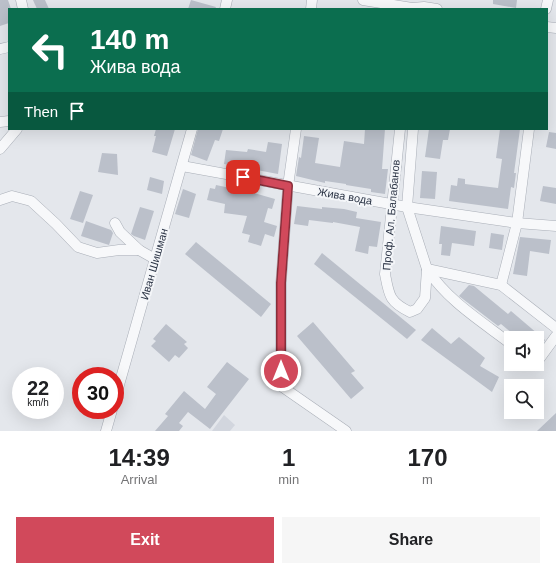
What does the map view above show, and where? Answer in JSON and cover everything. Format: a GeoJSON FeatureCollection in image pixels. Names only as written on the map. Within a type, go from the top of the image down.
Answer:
{"type":"FeatureCollection","features":[{"type":"Feature","properties":{"kind":"street"},"geometry":{"type":"LineString","coordinates":[[363,0],[412,6],[424,5],[434,8]]}},
{"type":"Feature","properties":{"kind":"street"},"geometry":{"type":"LineString","coordinates":[[0,149],[16,130]]}},
{"type":"Feature","properties":{"kind":"street","name":"Иван Шишман"},"geometry":{"type":"LineString","coordinates":[[124,368],[192,130]]}},
{"type":"Feature","properties":{"kind":"street"},"geometry":{"type":"LineString","coordinates":[[296,130],[288,186],[281,283],[281,386],[346,431]]}},
{"type":"Feature","properties":{"kind":"street","name":"Проф. Ал. Балабанов"},"geometry":{"type":"LineString","coordinates":[[400,130],[385,274],[389,296],[400,308],[410,312],[417,309],[425,298],[427,269],[407,207],[413,130]]}},
{"type":"Feature","properties":{"kind":"street"},"geometry":{"type":"LineString","coordinates":[[501,285],[517,223],[529,130]]}},
{"type":"Feature","properties":{"kind":"street","name":"Жива вода"},"geometry":{"type":"LineString","coordinates":[[182,166],[407,207],[517,223],[556,226]]}},
{"type":"Feature","properties":{"kind":"street"},"geometry":{"type":"LineString","coordinates":[[0,200],[12,196],[31,201],[78,247],[98,253],[120,250],[139,250]]}},
{"type":"Feature","properties":{"kind":"street"},"geometry":{"type":"LineString","coordinates":[[115,223],[120,232],[139,250],[155,259]]}},
{"type":"Feature","properties":{"kind":"street"},"geometry":{"type":"LineString","coordinates":[[427,269],[501,285],[556,328]]}},
{"type":"Feature","properties":{"kind":"street"},"geometry":{"type":"LineString","coordinates":[[427,269],[435,281],[452,300],[504,339]]}},
{"type":"Feature","properties":{"kind":"street"},"geometry":{"type":"LineString","coordinates":[[544,352],[556,336]]}},
{"type":"Feature","properties":{"kind":"street"},"geometry":{"type":"LineString","coordinates":[[106,431],[109,419]]}},
{"type":"Feature","properties":{"kind":"shaded area"},"geometry":{"type":"Polygon","coordinates":[[[224,415],[235,425],[230,431],[212,431],[224,415]]]}},
{"type":"Feature","properties":{"kind":"building"},"geometry":{"type":"Polygon","coordinates":[[[0,0],[8,0],[11,8],[8,8],[8,23],[0,26],[0,0]]]}},
{"type":"Feature","properties":{"kind":"building"},"geometry":{"type":"Polygon","coordinates":[[[33,0],[45,0],[49,8],[37,8],[33,0]]]}},
{"type":"Feature","properties":{"kind":"building"},"geometry":{"type":"Polygon","coordinates":[[[191,0],[216,7],[216,8],[188,8],[191,0]]]}},
{"type":"Feature","properties":{"kind":"building"},"geometry":{"type":"Polygon","coordinates":[[[493,0],[517,0],[516,8],[493,4],[493,0]]]}},
{"type":"Feature","properties":{"kind":"building"},"geometry":{"type":"Polygon","coordinates":[[[156,130],[175,130],[167,156],[152,152],[156,136],[154,136],[156,130]]]}},
{"type":"Feature","properties":{"kind":"building"},"geometry":{"type":"Polygon","coordinates":[[[198,130],[223,130],[219,141],[215,140],[207,161],[191,155],[198,130]]]}},
{"type":"Feature","properties":{"kind":"building"},"geometry":{"type":"Polygon","coordinates":[[[365,130],[385,130],[382,169],[388,169],[385,194],[371,192],[371,189],[325,181],[325,183],[296,176],[299,157],[301,158],[304,136],[319,138],[315,163],[340,167],[344,141],[364,144],[365,130]]]}},
{"type":"Feature","properties":{"kind":"building"},"geometry":{"type":"Polygon","coordinates":[[[429,130],[450,130],[448,140],[443,140],[440,159],[425,157],[429,130]]]}},
{"type":"Feature","properties":{"kind":"building"},"geometry":{"type":"Polygon","coordinates":[[[500,130],[520,130],[514,173],[516,173],[514,188],[511,187],[508,209],[449,201],[451,185],[457,186],[458,178],[465,179],[465,184],[498,188],[502,159],[496,158],[500,130]]]}},
{"type":"Feature","properties":{"kind":"building"},"geometry":{"type":"Polygon","coordinates":[[[549,132],[556,133],[556,149],[546,147],[549,132]]]}},
{"type":"Feature","properties":{"kind":"building"},"geometry":{"type":"Polygon","coordinates":[[[268,142],[282,144],[278,174],[224,164],[226,150],[247,152],[248,149],[266,152],[268,142]]]}},
{"type":"Feature","properties":{"kind":"building"},"geometry":{"type":"Polygon","coordinates":[[[102,153],[117,154],[118,175],[98,172],[102,153]]]}},
{"type":"Feature","properties":{"kind":"building"},"geometry":{"type":"Polygon","coordinates":[[[422,171],[437,172],[435,199],[420,198],[422,171]]]}},
{"type":"Feature","properties":{"kind":"building"},"geometry":{"type":"Polygon","coordinates":[[[150,177],[164,181],[162,194],[147,190],[150,177]]]}},
{"type":"Feature","properties":{"kind":"building"},"geometry":{"type":"Polygon","coordinates":[[[216,185],[235,189],[235,191],[254,193],[275,199],[272,209],[268,208],[264,222],[277,226],[274,237],[265,234],[261,246],[248,242],[250,235],[242,233],[247,216],[224,213],[225,204],[207,200],[210,188],[215,189],[216,185]]]}},
{"type":"Feature","properties":{"kind":"building"},"geometry":{"type":"Polygon","coordinates":[[[543,186],[556,188],[556,204],[540,201],[543,186]]]}},
{"type":"Feature","properties":{"kind":"building"},"geometry":{"type":"Polygon","coordinates":[[[183,189],[196,194],[189,218],[175,214],[183,189]]]}},
{"type":"Feature","properties":{"kind":"building"},"geometry":{"type":"Polygon","coordinates":[[[80,191],[93,195],[83,223],[70,219],[80,191]]]}},
{"type":"Feature","properties":{"kind":"building"},"geometry":{"type":"Polygon","coordinates":[[[297,206],[322,209],[322,207],[344,209],[357,212],[356,218],[381,222],[377,247],[369,246],[368,254],[355,251],[360,227],[333,222],[309,220],[308,226],[294,224],[297,206]]]}},
{"type":"Feature","properties":{"kind":"building"},"geometry":{"type":"Polygon","coordinates":[[[140,207],[154,211],[145,240],[131,234],[140,207]]]}},
{"type":"Feature","properties":{"kind":"building"},"geometry":{"type":"Polygon","coordinates":[[[86,221],[111,230],[113,233],[109,245],[81,236],[86,221]]]}},
{"type":"Feature","properties":{"kind":"building"},"geometry":{"type":"Polygon","coordinates":[[[441,226],[476,231],[474,246],[452,243],[450,256],[441,255],[442,244],[439,244],[441,226]]]}},
{"type":"Feature","properties":{"kind":"building"},"geometry":{"type":"Polygon","coordinates":[[[491,233],[504,235],[502,250],[489,248],[491,233]]]}},
{"type":"Feature","properties":{"kind":"building"},"geometry":{"type":"Polygon","coordinates":[[[520,237],[551,240],[549,254],[530,251],[527,276],[513,274],[520,237]]]}},
{"type":"Feature","properties":{"kind":"building"},"geometry":{"type":"Polygon","coordinates":[[[196,242],[271,304],[261,317],[185,254],[196,242]]]}},
{"type":"Feature","properties":{"kind":"building"},"geometry":{"type":"Polygon","coordinates":[[[322,253],[416,330],[407,339],[314,264],[322,253]]]}},
{"type":"Feature","properties":{"kind":"building"},"geometry":{"type":"Polygon","coordinates":[[[469,285],[474,286],[508,314],[511,311],[534,331],[510,331],[501,324],[498,326],[459,296],[469,285]]]}},
{"type":"Feature","properties":{"kind":"building"},"geometry":{"type":"Polygon","coordinates":[[[313,322],[355,371],[351,373],[364,388],[351,399],[297,336],[313,322]]]}},
{"type":"Feature","properties":{"kind":"building"},"geometry":{"type":"Polygon","coordinates":[[[166,324],[187,342],[184,344],[188,348],[179,358],[175,355],[169,362],[151,346],[156,341],[153,339],[166,324]]]}},
{"type":"Feature","properties":{"kind":"building"},"geometry":{"type":"Polygon","coordinates":[[[432,328],[451,344],[459,337],[485,358],[480,366],[499,377],[492,392],[421,340],[432,328]]]}},
{"type":"Feature","properties":{"kind":"building"},"geometry":{"type":"Polygon","coordinates":[[[227,362],[249,379],[210,429],[188,412],[179,423],[183,426],[179,431],[155,431],[168,416],[165,414],[184,391],[205,409],[216,394],[207,387],[227,362]]]}},
{"type":"Feature","properties":{"kind":"building"},"geometry":{"type":"Polygon","coordinates":[[[556,413],[556,431],[537,431],[556,413]]]}},
{"type":"Feature","properties":{"kind":"route"},"geometry":{"type":"LineString","coordinates":[[243,177],[288,186],[281,283],[281,371]]}}]}
